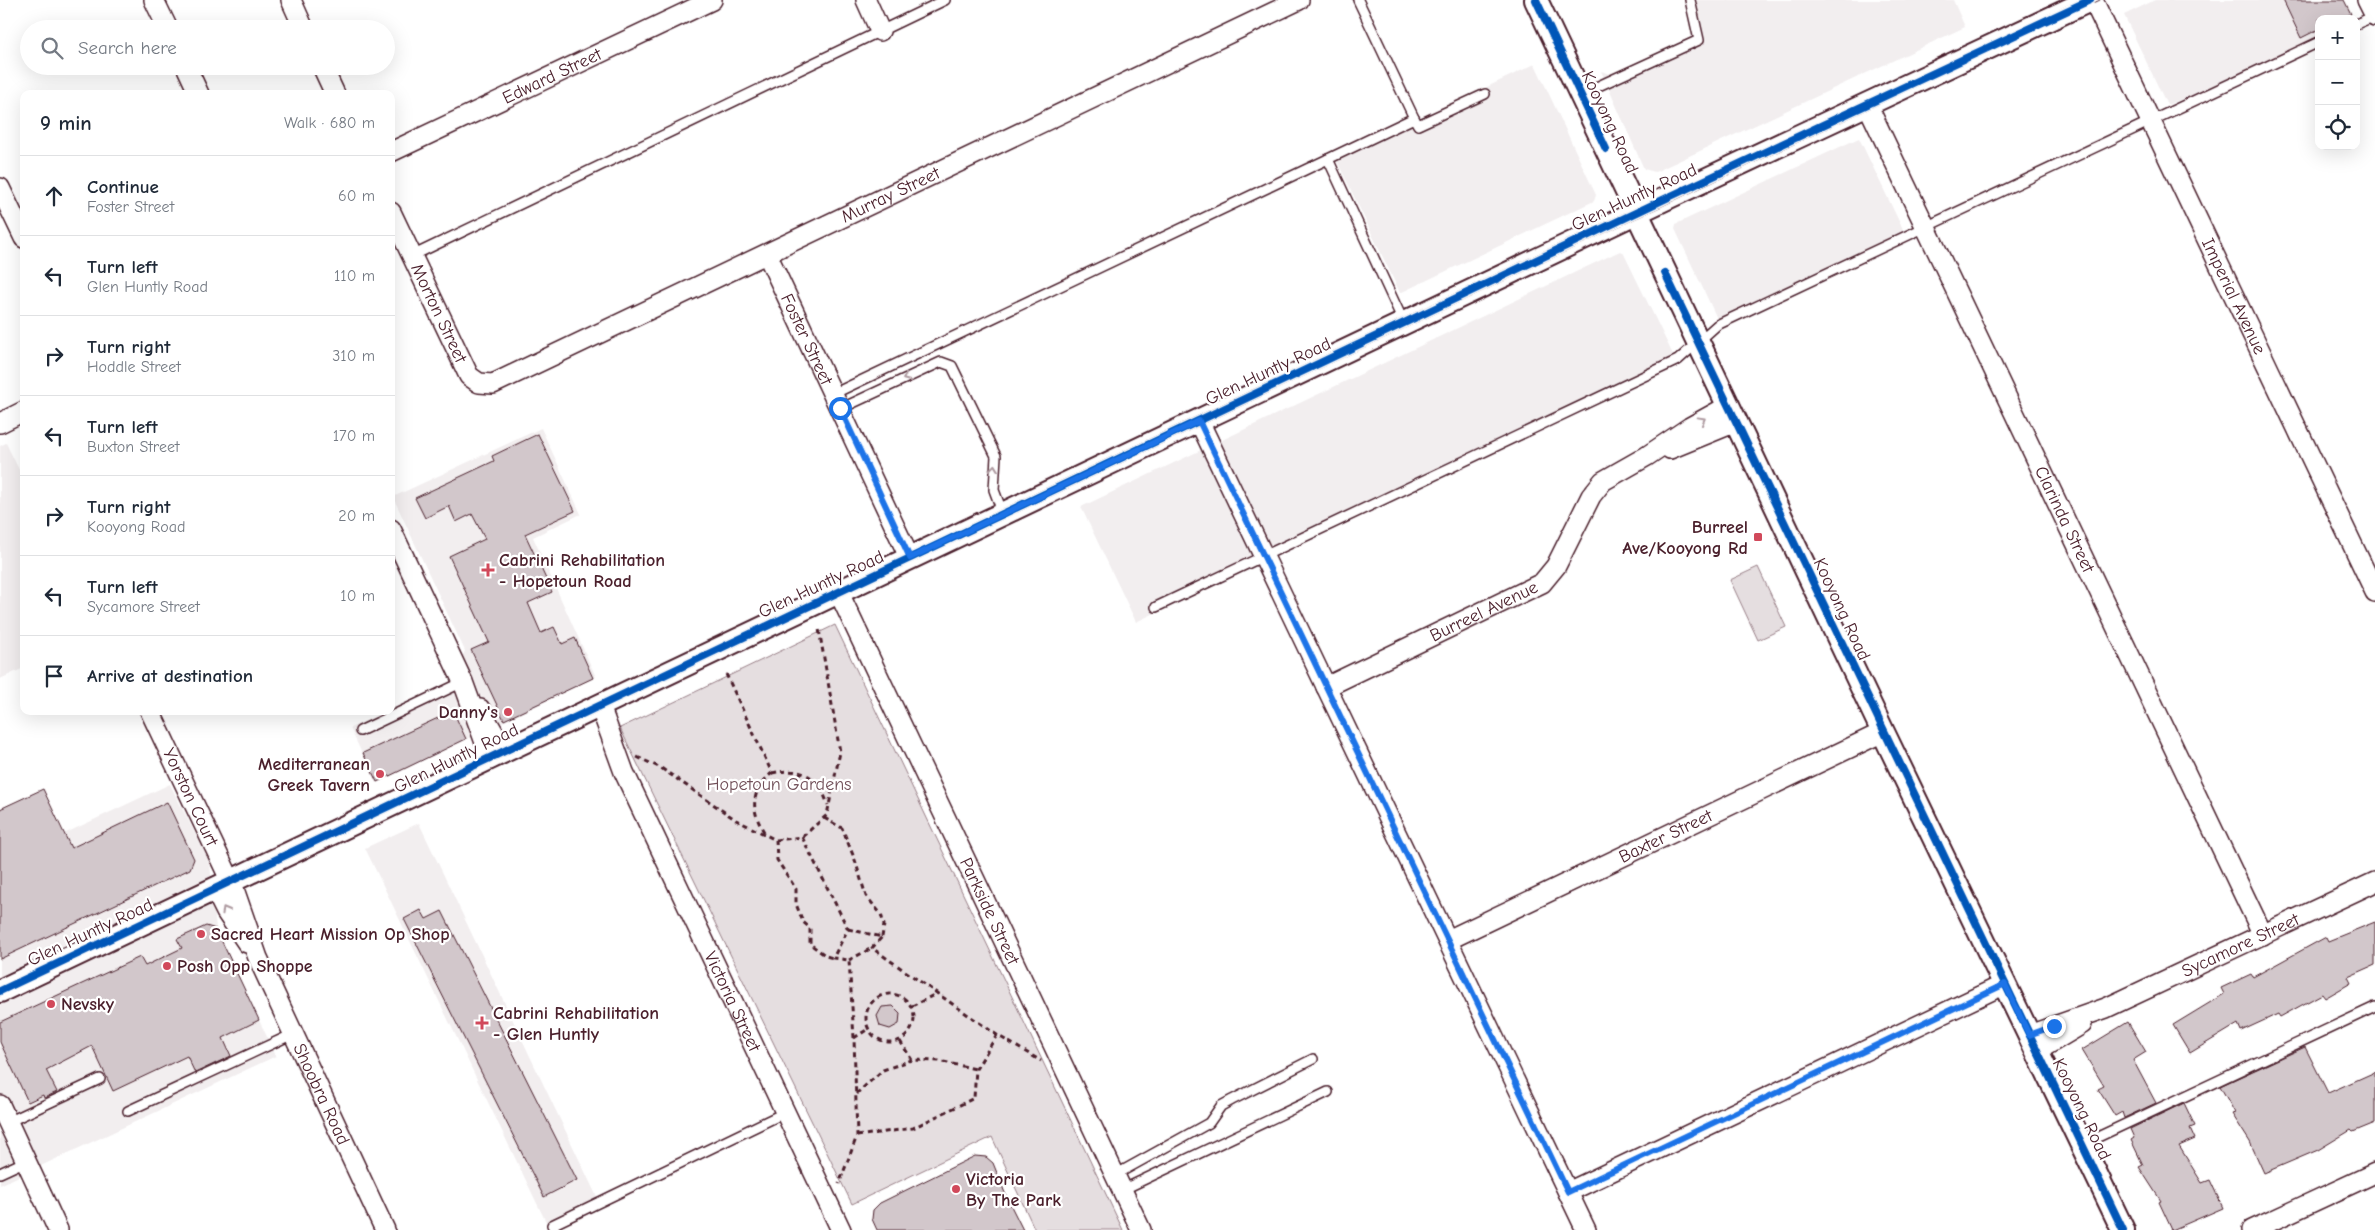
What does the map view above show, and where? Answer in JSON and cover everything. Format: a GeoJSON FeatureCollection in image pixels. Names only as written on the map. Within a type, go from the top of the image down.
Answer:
{"type":"FeatureCollection","features":[{"type":"Feature","properties":{"kind":"street"},"geometry":{"type":"LineString","coordinates":[[154,0],[164,20]]}},
{"type":"Feature","properties":{"kind":"street"},"geometry":{"type":"LineString","coordinates":[[291,0],[300,20]]}},
{"type":"Feature","properties":{"kind":"street","name":"Edward Street"},"geometry":{"type":"LineString","coordinates":[[395,150],[712,0]]}},
{"type":"Feature","properties":{"kind":"street"},"geometry":{"type":"LineString","coordinates":[[866,0],[880,31]]}},
{"type":"Feature","properties":{"kind":"street","name":"Murray Street"},"geometry":{"type":"LineString","coordinates":[[479,383],[486,385],[502,380],[1299,0]]}},
{"type":"Feature","properties":{"kind":"street","name":"Kooyong Road"},"geometry":{"type":"LineString","coordinates":[[1536,0],[1883,732],[2122,1230]]}},
{"type":"Feature","properties":{"kind":"street","name":"Glen Huntly Road"},"geometry":{"type":"LineString","coordinates":[[0,991],[1636,213],[2091,0]]}},
{"type":"Feature","properties":{"kind":"street","name":"Imperial Avenue"},"geometry":{"type":"LineString","coordinates":[[2091,0],[2151,121],[2375,592]]}},
{"type":"Feature","properties":{"kind":"street"},"geometry":{"type":"LineString","coordinates":[[2367,0],[2375,16]]}},
{"type":"Feature","properties":{"kind":"street"},"geometry":{"type":"LineString","coordinates":[[190,75],[197,90]]}},
{"type":"Feature","properties":{"kind":"street"},"geometry":{"type":"LineString","coordinates":[[326,75],[333,90]]}},
{"type":"Feature","properties":{"kind":"street","name":"Clarinda Street"},"geometry":{"type":"LineString","coordinates":[[1867,104],[2263,935]]}},
{"type":"Feature","properties":{"kind":"street"},"geometry":{"type":"LineString","coordinates":[[0,188],[20,230]]}},
{"type":"Feature","properties":{"kind":"street","name":"Morton Street"},"geometry":{"type":"LineString","coordinates":[[396,235],[412,256],[469,376],[479,383]]}},
{"type":"Feature","properties":{"kind":"street","name":"Foster Street"},"geometry":{"type":"LineString","coordinates":[[767,254],[910,558]]}},
{"type":"Feature","properties":{"kind":"street"},"geometry":{"type":"LineString","coordinates":[[0,423],[20,413]]}},
{"type":"Feature","properties":{"kind":"street","name":"Burreel Avenue"},"geometry":{"type":"LineString","coordinates":[[1326,686],[1542,583],[1556,566],[1596,488],[1613,474],[1648,456],[1690,427],[1732,414]]}},
{"type":"Feature","properties":{"kind":"street"},"geometry":{"type":"LineString","coordinates":[[1199,421],[1586,1230]]}},
{"type":"Feature","properties":{"kind":"street"},"geometry":{"type":"LineString","coordinates":[[395,538],[498,755]]}},
{"type":"Feature","properties":{"kind":"street","name":"Parkside Street"},"geometry":{"type":"LineString","coordinates":[[839,592],[1141,1230]]}},
{"type":"Feature","properties":{"kind":"street","name":"Victoria Street"},"geometry":{"type":"LineString","coordinates":[[593,709],[630,769],[841,1230]]}},
{"type":"Feature","properties":{"kind":"street","name":"Yorston Court"},"geometry":{"type":"LineString","coordinates":[[152,715],[223,886]]}},
{"type":"Feature","properties":{"kind":"street","name":"Baxter Street"},"geometry":{"type":"LineString","coordinates":[[1448,940],[1883,732]]}},
{"type":"Feature","properties":{"kind":"street","name":"Sycamore Street"},"geometry":{"type":"LineString","coordinates":[[2033,1043],[2375,882]]}},
{"type":"Feature","properties":{"kind":"street","name":"Shoobra Road"},"geometry":{"type":"LineString","coordinates":[[223,886],[226,912],[258,958],[385,1230]]}},
{"type":"Feature","properties":{"kind":"street"},"geometry":{"type":"LineString","coordinates":[[1568,1192],[2005,984]]}},
{"type":"Feature","properties":{"kind":"street"},"geometry":{"type":"LineString","coordinates":[[4,1113],[58,1230]]}},
{"type":"Feature","properties":{"kind":"street"},"geometry":{"type":"LineString","coordinates":[[2252,1230],[2375,1173]]}},
{"type":"Feature","properties":{"kind":"lane"},"geometry":{"type":"LineString","coordinates":[[412,256],[945,0]]}},
{"type":"Feature","properties":{"kind":"lane"},"geometry":{"type":"LineString","coordinates":[[1358,0],[1418,126],[1485,94]]}},
{"type":"Feature","properties":{"kind":"lane"},"geometry":{"type":"LineString","coordinates":[[1580,94],[1699,40],[1690,0]]}},
{"type":"Feature","properties":{"kind":"lane"},"geometry":{"type":"LineString","coordinates":[[2360,22],[2375,16]]}},
{"type":"Feature","properties":{"kind":"lane"},"geometry":{"type":"LineString","coordinates":[[1156,607],[1678,360],[1717,325],[2315,44]]}},
{"type":"Feature","properties":{"kind":"lane"},"geometry":{"type":"LineString","coordinates":[[837,401],[1414,118]]}},
{"type":"Feature","properties":{"kind":"lane"},"geometry":{"type":"LineString","coordinates":[[1328,159],[1404,323]]}},
{"type":"Feature","properties":{"kind":"lane"},"geometry":{"type":"LineString","coordinates":[[837,401],[941,362],[952,366],[996,456],[994,490],[1003,515]]}},
{"type":"Feature","properties":{"kind":"lane"},"geometry":{"type":"LineString","coordinates":[[395,714],[463,682]]}},
{"type":"Feature","properties":{"kind":"lane"},"geometry":{"type":"LineString","coordinates":[[360,730],[392,715]]}},
{"type":"Feature","properties":{"kind":"lane"},"geometry":{"type":"LineString","coordinates":[[2082,1144],[2375,1007]]}},
{"type":"Feature","properties":{"kind":"lane"},"geometry":{"type":"LineString","coordinates":[[128,1111],[293,1034]]}},
{"type":"Feature","properties":{"kind":"lane"},"geometry":{"type":"LineString","coordinates":[[1119,1183],[1209,1123],[1221,1106],[1313,1059]]}},
{"type":"Feature","properties":{"kind":"lane"},"geometry":{"type":"LineString","coordinates":[[4,1113],[100,1079]]}},
{"type":"Feature","properties":{"kind":"lane"},"geometry":{"type":"LineString","coordinates":[[1119,1183],[1328,1092]]}},
{"type":"Feature","properties":{"kind":"lane"},"geometry":{"type":"LineString","coordinates":[[555,1230],[552,1225],[786,1112]]}},
{"type":"Feature","properties":{"kind":"lane"},"geometry":{"type":"LineString","coordinates":[[0,1173],[26,1161]]}},
{"type":"Feature","properties":{"kind":"path"},"geometry":{"type":"LineString","coordinates":[[630,769],[631,756],[640,757],[661,768],[736,820],[776,840],[802,837],[827,815],[840,752],[819,629]]}},
{"type":"Feature","properties":{"kind":"path"},"geometry":{"type":"LineString","coordinates":[[726,674],[772,773]]}},
{"type":"Feature","properties":{"kind":"path"},"geometry":{"type":"LineString","coordinates":[[766,835],[759,824],[755,810],[755,794],[761,782],[772,773],[798,771],[811,776],[820,786],[829,807]]}},
{"type":"Feature","properties":{"kind":"path"},"geometry":{"type":"LineString","coordinates":[[776,840],[777,860],[796,889],[796,904],[803,922],[810,928],[810,944],[826,956],[849,960],[872,948],[882,937],[884,925],[881,914],[866,896],[855,860],[842,828],[824,818]]}},
{"type":"Feature","properties":{"kind":"path"},"geometry":{"type":"LineString","coordinates":[[802,837],[848,929]]}},
{"type":"Feature","properties":{"kind":"path"},"geometry":{"type":"LineString","coordinates":[[848,929],[882,937]]}},
{"type":"Feature","properties":{"kind":"path"},"geometry":{"type":"LineString","coordinates":[[833,958],[848,929]]}},
{"type":"Feature","properties":{"kind":"path"},"geometry":{"type":"LineString","coordinates":[[872,948],[1030,1057],[1048,1065]]}},
{"type":"Feature","properties":{"kind":"path"},"geometry":{"type":"LineString","coordinates":[[834,1176],[839,1185],[856,1136],[854,1038],[849,960]]}},
{"type":"Feature","properties":{"kind":"path"},"geometry":{"type":"LineString","coordinates":[[912,1006],[939,993]]}},
{"type":"Feature","properties":{"kind":"path"},"geometry":{"type":"LineString","coordinates":[[898,994],[912,1006],[914,1026],[900,1041],[882,1041],[868,1029],[867,1010],[879,996],[898,994]]}},
{"type":"Feature","properties":{"kind":"path"},"geometry":{"type":"LineString","coordinates":[[854,1038],[868,1029]]}},
{"type":"Feature","properties":{"kind":"path"},"geometry":{"type":"LineString","coordinates":[[856,1136],[913,1128],[974,1098],[976,1068],[997,1035]]}},
{"type":"Feature","properties":{"kind":"path"},"geometry":{"type":"LineString","coordinates":[[900,1041],[912,1060]]}},
{"type":"Feature","properties":{"kind":"path"},"geometry":{"type":"LineString","coordinates":[[856,1094],[883,1070],[912,1060],[939,1061],[976,1068]]}},
{"type":"Feature","properties":{"kind":"shaded area"},"geometry":{"type":"Polygon","coordinates":[[[1695,0],[1953,0],[1965,27],[1655,172],[1644,169],[1601,71],[1611,74],[1691,37],[1686,4],[1695,0]]]}},
{"type":"Feature","properties":{"kind":"shaded area"},"geometry":{"type":"Polygon","coordinates":[[[2155,0],[2344,0],[2351,15],[2315,15],[2315,46],[2167,105],[2124,15],[2155,0]]]}},
{"type":"Feature","properties":{"kind":"shaded area"},"geometry":{"type":"Polygon","coordinates":[[[1535,64],[1596,195],[1594,201],[1400,293],[1336,159],[1535,64]]]}},
{"type":"Feature","properties":{"kind":"shaded area"},"geometry":{"type":"Polygon","coordinates":[[[1859,138],[1908,240],[1721,327],[1675,229],[1676,224],[1859,138]]]}},
{"type":"Feature","properties":{"kind":"shaded area"},"geometry":{"type":"Polygon","coordinates":[[[1620,251],[1623,252],[1678,365],[1136,622],[1081,507],[1620,251]]]}},
{"type":"Feature","properties":{"kind":"shaded area"},"geometry":{"type":"Polygon","coordinates":[[[541,428],[581,514],[533,537],[596,677],[376,783],[350,728],[379,715],[395,715],[395,708],[448,684],[465,651],[395,501],[395,496],[541,428]]]}},
{"type":"Feature","properties":{"kind":"shaded area"},"geometry":{"type":"Polygon","coordinates":[[[6,443],[20,472],[20,670],[0,679],[0,446],[6,443]]]}},
{"type":"Feature","properties":{"kind":"shaded area"},"geometry":{"type":"Polygon","coordinates":[[[170,784],[210,863],[216,929],[276,1056],[0,1185],[0,864],[170,784]]]}},
{"type":"Feature","properties":{"kind":"shaded area","name":"Cabrini Rehabilitation - Glen Huntly"},"geometry":{"type":"Polygon","coordinates":[[[419,823],[597,1197],[546,1222],[365,848],[419,823]]]}},
{"type":"Feature","properties":{"kind":"green space"},"geometry":{"type":"Polygon","coordinates":[[[1758,567],[1786,627],[1758,640],[1730,580],[1758,567]]]}},
{"type":"Feature","properties":{"kind":"green space","name":"Hopetoun Gardens"},"geometry":{"type":"Polygon","coordinates":[[[835,625],[1123,1230],[1035,1230],[992,1137],[852,1204],[620,728],[835,625]]]}},
{"type":"Feature","properties":{"kind":"building"},"geometry":{"type":"Polygon","coordinates":[[[2283,0],[2344,0],[2351,14],[2315,15],[2315,31],[2301,38],[2283,0]]]}},
{"type":"Feature","properties":{"kind":"building","name":"Cabrini Rehabilitation - Hopetoun Road"},"geometry":{"type":"Polygon","coordinates":[[[538,434],[575,511],[525,534],[552,592],[528,603],[541,633],[554,627],[562,644],[575,638],[593,678],[504,720],[471,650],[489,642],[449,556],[485,539],[472,514],[456,522],[449,506],[425,518],[415,498],[494,461],[492,456],[538,434]]]}},
{"type":"Feature","properties":{"kind":"building"},"geometry":{"type":"Polygon","coordinates":[[[453,711],[466,739],[377,782],[363,753],[453,711]]]}},
{"type":"Feature","properties":{"kind":"building"},"geometry":{"type":"Polygon","coordinates":[[[43,789],[71,848],[167,802],[194,859],[190,869],[0,959],[0,809],[43,789]]]}},
{"type":"Feature","properties":{"kind":"building"},"geometry":{"type":"Polygon","coordinates":[[[421,910],[426,919],[442,911],[577,1180],[544,1197],[404,919],[421,910]]]}},
{"type":"Feature","properties":{"kind":"building"},"geometry":{"type":"Polygon","coordinates":[[[2375,922],[2375,965],[2348,977],[2351,983],[2325,998],[2322,994],[2280,1017],[2278,1014],[2241,1031],[2238,1024],[2190,1053],[2173,1025],[2224,994],[2221,988],[2251,974],[2253,977],[2326,937],[2328,941],[2375,922]]]}},
{"type":"Feature","properties":{"kind":"building"},"geometry":{"type":"Polygon","coordinates":[[[206,926],[216,929],[259,1020],[223,1038],[231,1056],[195,1073],[187,1056],[113,1091],[92,1046],[46,1070],[57,1092],[44,1098],[43,1095],[28,1102],[0,1042],[0,1022],[140,957],[145,966],[182,948],[177,939],[206,926]]]}},
{"type":"Feature","properties":{"kind":"building"},"geometry":{"type":"Polygon","coordinates":[[[893,1006],[900,1013],[899,1024],[890,1029],[880,1026],[877,1016],[882,1007],[893,1006]]]}},
{"type":"Feature","properties":{"kind":"building"},"geometry":{"type":"Polygon","coordinates":[[[2128,1022],[2146,1052],[2133,1060],[2156,1103],[2124,1118],[2122,1112],[2115,1116],[2098,1089],[2104,1086],[2082,1050],[2128,1022]]]}},
{"type":"Feature","properties":{"kind":"building"},"geometry":{"type":"Polygon","coordinates":[[[2305,1047],[2328,1093],[2375,1072],[2375,1123],[2353,1132],[2351,1130],[2318,1150],[2264,1173],[2250,1142],[2232,1114],[2235,1113],[2220,1086],[2305,1047]]]}},
{"type":"Feature","properties":{"kind":"building"},"geometry":{"type":"Polygon","coordinates":[[[2184,1103],[2195,1126],[2190,1128],[2195,1139],[2179,1146],[2202,1183],[2210,1180],[2223,1208],[2172,1230],[2159,1202],[2161,1201],[2139,1167],[2143,1165],[2131,1140],[2134,1138],[2130,1129],[2184,1103]]]}},
{"type":"Feature","properties":{"kind":"building","name":"Victoria By The Park"},"geometry":{"type":"Polygon","coordinates":[[[975,1156],[986,1157],[993,1163],[1007,1198],[1023,1230],[877,1230],[872,1219],[873,1210],[880,1203],[975,1156]]]}},
{"type":"Feature","properties":{"kind":"tram line"},"geometry":{"type":"LineString","coordinates":[[0,986],[1605,222],[2079,0]]}},
{"type":"Feature","properties":{"kind":"tram line"},"geometry":{"type":"LineString","coordinates":[[0,996],[1609,231],[2100,0]]}},
{"type":"Feature","properties":{"kind":"cycle path"},"geometry":{"type":"LineString","coordinates":[[1536,0],[1606,149]]}},
{"type":"Feature","properties":{"kind":"cycle path"},"geometry":{"type":"LineString","coordinates":[[0,991],[1671,196],[2090,0]]}},
{"type":"Feature","properties":{"kind":"cycle path"},"geometry":{"type":"LineString","coordinates":[[1665,273],[2123,1230]]}},
{"type":"Feature","properties":{"kind":"place","name":"Burreel Ave/Kooyong Rd"},"geometry":{"type":"Point","coordinates":[1758,537]}},
{"type":"Feature","properties":{"kind":"place","name":"Cabrini Rehabilitation - Hopetoun Road"},"geometry":{"type":"Point","coordinates":[488,570]}},
{"type":"Feature","properties":{"kind":"place","name":"Danny's"},"geometry":{"type":"Point","coordinates":[508,712]}},
{"type":"Feature","properties":{"kind":"place","name":"Mediterranean Greek Tavern"},"geometry":{"type":"Point","coordinates":[380,774]}},
{"type":"Feature","properties":{"kind":"place","name":"Sacred Heart Mission Op Shop"},"geometry":{"type":"Point","coordinates":[201,934]}},
{"type":"Feature","properties":{"kind":"place","name":"Posh Opp Shoppe"},"geometry":{"type":"Point","coordinates":[167,966]}},
{"type":"Feature","properties":{"kind":"place","name":"Nevsky"},"geometry":{"type":"Point","coordinates":[51,1004]}},
{"type":"Feature","properties":{"kind":"place","name":"Cabrini Rehabilitation - Glen Huntly"},"geometry":{"type":"Point","coordinates":[482,1023]}},
{"type":"Feature","properties":{"kind":"place","name":"Victoria By The Park"},"geometry":{"type":"Point","coordinates":[956,1189]}},
{"type":"Feature","properties":{"kind":"route"},"geometry":{"type":"LineString","coordinates":[[840,408],[910,558],[1199,421],[1568,1192],[2005,984],[2029,1035],[2054,1026]]}}]}
